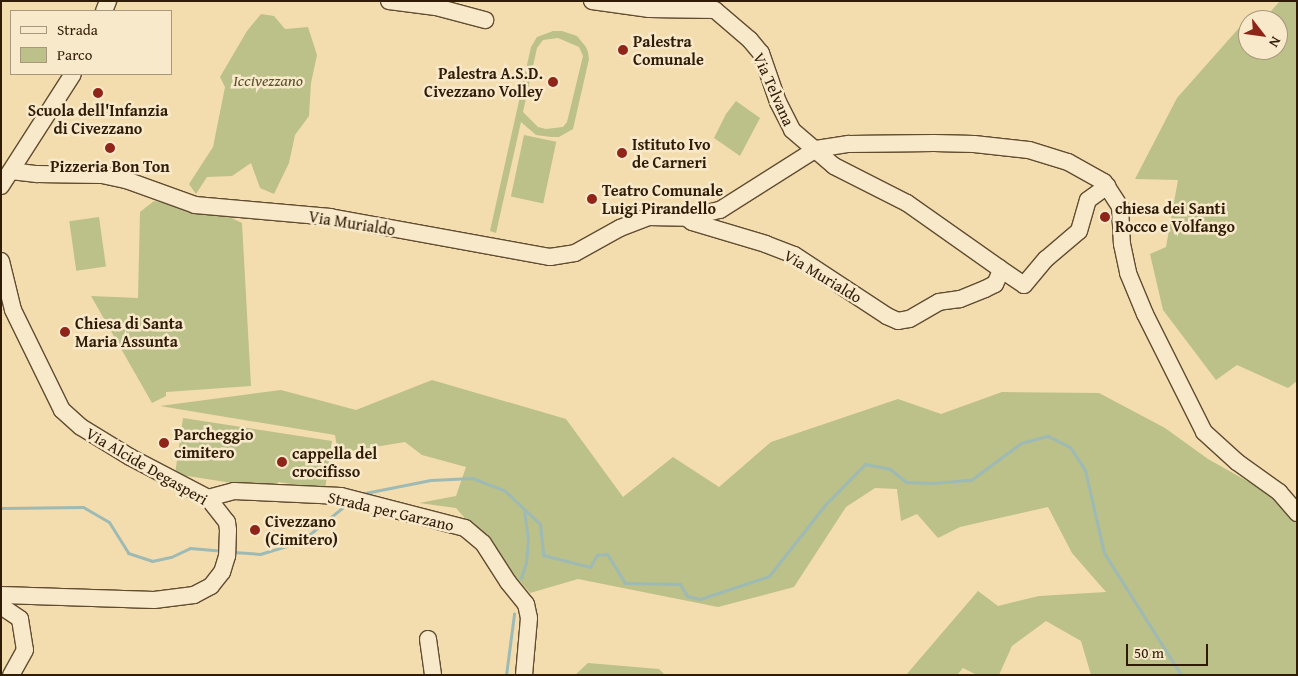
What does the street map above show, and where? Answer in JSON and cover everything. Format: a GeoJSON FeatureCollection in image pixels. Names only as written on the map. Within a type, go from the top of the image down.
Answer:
{"type":"FeatureCollection","features":[{"type":"Feature","properties":{"kind":"street"},"geometry":{"type":"LineString","coordinates":[[389,1],[436,7],[485,20]]}},
{"type":"Feature","properties":{"kind":"street","name":"Via Telvana"},"geometry":{"type":"LineString","coordinates":[[592,1],[649,9],[715,10],[750,40],[761,53],[778,102],[792,130],[834,166],[907,204],[1024,285],[1046,260],[1079,231],[1088,200],[1107,186]]}},
{"type":"Feature","properties":{"kind":"street"},"geometry":{"type":"LineString","coordinates":[[1,186],[72,75]]}},
{"type":"Feature","properties":{"kind":"street"},"geometry":{"type":"LineString","coordinates":[[816,149],[849,144],[974,144],[1030,150],[1068,162],[1104,182],[1120,207],[1122,244],[1128,273],[1148,321],[1204,432],[1237,462],[1279,492],[1297,513]]}},
{"type":"Feature","properties":{"kind":"street","name":"Via Murialdo"},"geometry":{"type":"LineString","coordinates":[[11,171],[37,174],[102,175],[126,180],[195,205],[330,218],[550,257],[575,253],[620,228],[648,217],[688,218],[720,210],[816,149]]}},
{"type":"Feature","properties":{"kind":"street","name":"Via Murialdo"},"geometry":{"type":"LineString","coordinates":[[688,218],[692,222],[766,244],[794,255],[898,321],[909,320],[939,302],[960,299],[995,284],[1000,273],[999,268]]}},
{"type":"Feature","properties":{"kind":"street","name":"Via Alcide Degasperi"},"geometry":{"type":"LineString","coordinates":[[1,261],[13,310],[44,377],[62,410],[81,427],[130,457],[208,498],[226,522],[228,530],[228,556],[222,572],[211,586],[194,595],[154,600],[1,595]]}},
{"type":"Feature","properties":{"kind":"street","name":"Strada per Garzano"},"geometry":{"type":"LineString","coordinates":[[208,498],[234,491],[341,496],[465,528],[483,543],[508,582],[526,604],[530,618],[524,675]]}},
{"type":"Feature","properties":{"kind":"street"},"geometry":{"type":"LineString","coordinates":[[1,606],[20,619],[24,650],[11,675]]}},
{"type":"Feature","properties":{"kind":"street"},"geometry":{"type":"LineString","coordinates":[[428,639],[433,675]]}},
{"type":"Feature","properties":{"kind":"green space"},"geometry":{"type":"Polygon","coordinates":[[[1280,1],[1297,1],[1297,381],[1288,388],[1237,365],[1216,380],[1163,310],[1150,254],[1166,247],[1178,180],[1135,179],[1177,98],[1238,29],[1238,60],[1288,60],[1288,10],[1272,10],[1280,1]]]}},
{"type":"Feature","properties":{"kind":"green space","name":"Iccivezzano"},"geometry":{"type":"Polygon","coordinates":[[[261,14],[274,16],[285,29],[308,27],[317,55],[311,83],[309,116],[295,135],[289,163],[274,194],[260,188],[251,163],[232,176],[207,177],[196,194],[189,184],[213,147],[225,87],[220,77],[247,31],[261,14]]]}},
{"type":"Feature","properties":{"kind":"green space"},"geometry":{"type":"Polygon","coordinates":[[[553,31],[562,31],[577,36],[586,47],[589,59],[573,129],[559,137],[536,135],[521,122],[496,233],[490,231],[531,47],[537,37],[553,31]],[[558,38],[543,40],[537,48],[523,112],[538,127],[546,129],[563,127],[567,122],[583,56],[579,47],[558,38]]]}},
{"type":"Feature","properties":{"kind":"green space"},"geometry":{"type":"Polygon","coordinates":[[[736,101],[760,118],[740,156],[714,138],[726,114],[736,101]]]}},
{"type":"Feature","properties":{"kind":"green space"},"geometry":{"type":"Polygon","coordinates":[[[524,135],[556,142],[543,203],[511,197],[524,135]]]}},
{"type":"Feature","properties":{"kind":"green space"},"geometry":{"type":"Polygon","coordinates":[[[154,201],[225,215],[242,223],[251,386],[166,392],[166,396],[152,403],[91,296],[138,298],[140,212],[154,201]]]}},
{"type":"Feature","properties":{"kind":"green space"},"geometry":{"type":"Polygon","coordinates":[[[99,217],[106,267],[76,271],[69,221],[99,217]]]}},
{"type":"Feature","properties":{"kind":"green space"},"geometry":{"type":"Polygon","coordinates":[[[432,380],[566,419],[623,497],[673,457],[719,487],[771,442],[898,399],[941,414],[1002,392],[1099,393],[1165,428],[1208,459],[1279,499],[1297,522],[1297,675],[1091,675],[1081,641],[1046,621],[1012,646],[999,675],[977,675],[963,668],[957,675],[906,675],[978,591],[998,606],[1039,596],[1106,592],[1072,553],[1048,507],[960,527],[938,538],[917,514],[901,521],[897,489],[875,488],[846,507],[794,587],[718,607],[578,579],[530,593],[456,508],[419,503],[456,496],[466,467],[422,455],[405,442],[338,453],[335,435],[160,406],[281,390],[356,410],[432,380]]]}},
{"type":"Feature","properties":{"kind":"green space"},"geometry":{"type":"Polygon","coordinates":[[[183,418],[332,441],[325,489],[278,482],[277,490],[175,474],[183,418]]]}},
{"type":"Feature","properties":{"kind":"green space"},"geometry":{"type":"Polygon","coordinates":[[[588,663],[659,669],[665,675],[575,675],[588,663]]]}},
{"type":"Feature","properties":{"kind":"waterway"},"geometry":{"type":"LineString","coordinates":[[360,494],[431,480],[472,478],[504,490],[540,524],[543,555],[590,567],[597,555],[607,554],[625,583],[680,584],[687,596],[700,599],[769,576],[824,506],[865,464],[890,469],[906,482],[933,483],[971,480],[1021,443],[1048,436],[1070,447],[1085,470],[1104,553],[1181,675]]}},
{"type":"Feature","properties":{"kind":"waterway"},"geometry":{"type":"LineString","coordinates":[[233,552],[260,554],[300,542],[347,504]]}},
{"type":"Feature","properties":{"kind":"waterway"},"geometry":{"type":"LineString","coordinates":[[1,508],[83,507],[109,522],[128,553],[152,561],[171,557],[190,548],[222,551]]}},
{"type":"Feature","properties":{"kind":"waterway"},"geometry":{"type":"LineString","coordinates":[[521,578],[526,563],[528,541],[524,510]]}},
{"type":"Feature","properties":{"kind":"waterway"},"geometry":{"type":"LineString","coordinates":[[506,675],[514,614]]}},
{"type":"Feature","properties":{"kind":"place","name":"Palestra Comunale"},"geometry":{"type":"Point","coordinates":[623,50]}},
{"type":"Feature","properties":{"kind":"place","name":"Palestra A.S.D. Civezzano Volley"},"geometry":{"type":"Point","coordinates":[553,82]}},
{"type":"Feature","properties":{"kind":"place","name":"Scuola dell'Infanzia di Civezzano"},"geometry":{"type":"Point","coordinates":[98,93]}},
{"type":"Feature","properties":{"kind":"place","name":"Pizzeria Bon Ton"},"geometry":{"type":"Point","coordinates":[110,148]}},
{"type":"Feature","properties":{"kind":"place","name":"Istituto Ivo de Carneri"},"geometry":{"type":"Point","coordinates":[622,153]}},
{"type":"Feature","properties":{"kind":"place","name":"Teatro Comunale Luigi Pirandello"},"geometry":{"type":"Point","coordinates":[592,199]}},
{"type":"Feature","properties":{"kind":"place","name":"chiesa dei Santi Rocco e Volfango"},"geometry":{"type":"Point","coordinates":[1105,217]}},
{"type":"Feature","properties":{"kind":"place","name":"Chiesa di Santa Maria Assunta"},"geometry":{"type":"Point","coordinates":[65,332]}},
{"type":"Feature","properties":{"kind":"place","name":"Parcheggio cimitero"},"geometry":{"type":"Point","coordinates":[164,443]}},
{"type":"Feature","properties":{"kind":"place","name":"cappella del crocifisso"},"geometry":{"type":"Point","coordinates":[282,462]}},
{"type":"Feature","properties":{"kind":"place","name":"Civezzano (Cimitero)"},"geometry":{"type":"Point","coordinates":[255,530]}}]}
